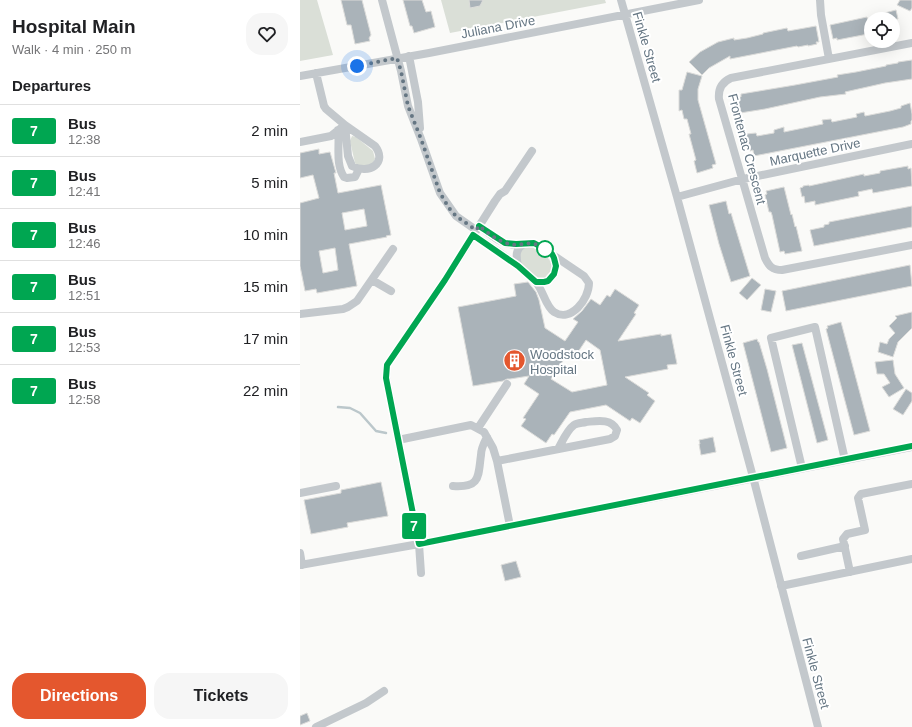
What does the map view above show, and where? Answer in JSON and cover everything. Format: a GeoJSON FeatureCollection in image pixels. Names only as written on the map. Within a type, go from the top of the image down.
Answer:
{"type":"FeatureCollection","features":[{"type":"Feature","properties":{"kind":"street"},"geometry":{"type":"LineString","coordinates":[[382,0],[401,71],[408,106],[444,201],[456,216],[536,282],[551,310],[561,315],[568,315],[578,308],[588,292],[589,283],[587,279],[534,243],[505,243],[476,231]]}},
{"type":"Feature","properties":{"kind":"street","name":"Finkle Street"},"geometry":{"type":"LineString","coordinates":[[621,0],[677,196],[753,477],[818,727]]}},
{"type":"Feature","properties":{"kind":"street","name":"Juliana Drive"},"geometry":{"type":"LineString","coordinates":[[300,76],[700,0]]}},
{"type":"Feature","properties":{"kind":"street"},"geometry":{"type":"LineString","coordinates":[[820,0],[821,15],[830,59]]}},
{"type":"Feature","properties":{"kind":"street","name":"Frontenac Crescent"},"geometry":{"type":"LineString","coordinates":[[912,43],[731,78],[721,86],[718,93],[765,258],[770,267],[773,269],[782,270],[912,245]]}},
{"type":"Feature","properties":{"kind":"street"},"geometry":{"type":"LineString","coordinates":[[409,56],[418,102],[421,139]]}},
{"type":"Feature","properties":{"kind":"street"},"geometry":{"type":"LineString","coordinates":[[316,73],[324,106],[345,125],[375,146],[380,155],[376,165],[367,170],[352,166],[349,161],[345,125]]}},
{"type":"Feature","properties":{"kind":"street"},"geometry":{"type":"LineString","coordinates":[[300,142],[331,136],[345,125]]}},
{"type":"Feature","properties":{"kind":"street"},"geometry":{"type":"LineString","coordinates":[[338,130],[339,162],[342,174],[344,177],[351,178],[354,177],[359,169]]}},
{"type":"Feature","properties":{"kind":"street","name":"Marquette Drive"},"geometry":{"type":"LineString","coordinates":[[677,196],[743,179],[912,144]]}},
{"type":"Feature","properties":{"kind":"street"},"geometry":{"type":"LineString","coordinates":[[421,573],[419,544],[386,378],[387,365],[445,280],[495,201],[500,194],[505,191],[532,151]]}},
{"type":"Feature","properties":{"kind":"street"},"geometry":{"type":"LineString","coordinates":[[518,266],[516,259],[517,251],[520,246],[525,244]]}},
{"type":"Feature","properties":{"kind":"street"},"geometry":{"type":"LineString","coordinates":[[300,314],[348,308],[356,301],[393,249]]}},
{"type":"Feature","properties":{"kind":"street"},"geometry":{"type":"LineString","coordinates":[[536,282],[548,281],[554,274],[556,266],[552,254]]}},
{"type":"Feature","properties":{"kind":"street"},"geometry":{"type":"LineString","coordinates":[[372,280],[391,292]]}},
{"type":"Feature","properties":{"kind":"street"},"geometry":{"type":"LineString","coordinates":[[802,468],[771,338],[815,327],[845,460]]}},
{"type":"Feature","properties":{"kind":"street"},"geometry":{"type":"LineString","coordinates":[[478,428],[507,384]]}},
{"type":"Feature","properties":{"kind":"street"},"geometry":{"type":"LineString","coordinates":[[497,461],[610,439],[616,436],[617,430],[614,425],[604,421],[577,424],[572,427],[558,449]]}},
{"type":"Feature","properties":{"kind":"street"},"geometry":{"type":"LineString","coordinates":[[398,440],[471,426],[484,432],[493,448],[497,461],[510,526]]}},
{"type":"Feature","properties":{"kind":"street"},"geometry":{"type":"LineString","coordinates":[[454,486],[472,484],[477,479],[482,447],[487,437]]}},
{"type":"Feature","properties":{"kind":"street"},"geometry":{"type":"LineString","coordinates":[[300,553],[301,565],[419,544],[912,446]]}},
{"type":"Feature","properties":{"kind":"street"},"geometry":{"type":"LineString","coordinates":[[850,572],[843,539],[846,534],[864,530],[858,498],[861,494],[912,484]]}},
{"type":"Feature","properties":{"kind":"street"},"geometry":{"type":"LineString","coordinates":[[300,493],[336,486]]}},
{"type":"Feature","properties":{"kind":"street"},"geometry":{"type":"LineString","coordinates":[[801,556],[845,546]]}},
{"type":"Feature","properties":{"kind":"street"},"geometry":{"type":"LineString","coordinates":[[781,586],[912,559]]}},
{"type":"Feature","properties":{"kind":"street"},"geometry":{"type":"LineString","coordinates":[[316,727],[366,703],[384,691]]}},
{"type":"Feature","properties":{"kind":"shaded area"},"geometry":{"type":"Polygon","coordinates":[[[300,0],[317,0],[333,55],[300,61],[300,0]]]}},
{"type":"Feature","properties":{"kind":"shaded area"},"geometry":{"type":"Polygon","coordinates":[[[441,0],[605,0],[606,3],[450,33],[441,0]]]}},
{"type":"Feature","properties":{"kind":"shaded area"},"geometry":{"type":"Polygon","coordinates":[[[352,136],[356,137],[373,151],[375,159],[371,166],[357,165],[355,163],[350,141],[352,136]]]}},
{"type":"Feature","properties":{"kind":"shaded area"},"geometry":{"type":"Polygon","coordinates":[[[530,246],[540,251],[550,260],[552,268],[548,276],[540,279],[522,265],[519,258],[522,248],[530,246]]]}},
{"type":"Feature","properties":{"kind":"building"},"geometry":{"type":"Polygon","coordinates":[[[341,0],[362,0],[371,35],[369,38],[370,41],[355,44],[351,25],[347,25],[341,0]]]}},
{"type":"Feature","properties":{"kind":"building"},"geometry":{"type":"Polygon","coordinates":[[[403,0],[422,0],[426,12],[431,11],[435,27],[414,33],[412,26],[410,26],[403,0]]]}},
{"type":"Feature","properties":{"kind":"building"},"geometry":{"type":"Polygon","coordinates":[[[469,0],[483,0],[480,6],[470,8],[469,0]]]}},
{"type":"Feature","properties":{"kind":"building"},"geometry":{"type":"Polygon","coordinates":[[[900,0],[912,0],[912,8],[910,11],[897,5],[900,0]]]}},
{"type":"Feature","properties":{"kind":"building"},"geometry":{"type":"Polygon","coordinates":[[[864,18],[864,35],[837,40],[837,38],[833,39],[830,25],[864,18]]]}},
{"type":"Feature","properties":{"kind":"building"},"geometry":{"type":"Polygon","coordinates":[[[816,26],[819,42],[816,42],[817,44],[797,46],[730,59],[730,56],[709,68],[702,75],[689,62],[700,52],[718,42],[734,38],[734,40],[747,38],[787,28],[788,31],[816,26]]]}},
{"type":"Feature","properties":{"kind":"building"},"geometry":{"type":"Polygon","coordinates":[[[912,60],[912,79],[885,83],[845,92],[846,94],[820,97],[740,113],[737,97],[741,97],[741,94],[838,77],[837,75],[912,60]]]}},
{"type":"Feature","properties":{"kind":"building"},"geometry":{"type":"Polygon","coordinates":[[[687,72],[702,76],[698,89],[698,100],[716,164],[712,165],[713,168],[697,173],[694,161],[696,160],[689,134],[691,134],[687,119],[684,119],[682,110],[679,111],[679,90],[682,90],[687,72]]]}},
{"type":"Feature","properties":{"kind":"building"},"geometry":{"type":"Polygon","coordinates":[[[910,103],[912,114],[911,124],[903,127],[754,156],[753,150],[750,151],[746,134],[756,133],[757,136],[774,133],[774,130],[784,127],[784,132],[823,124],[822,120],[831,119],[832,122],[857,117],[856,114],[864,112],[865,116],[890,111],[901,108],[901,106],[910,103]]]}},
{"type":"Feature","properties":{"kind":"building"},"geometry":{"type":"Polygon","coordinates":[[[319,149],[319,154],[330,152],[336,173],[334,173],[338,193],[381,185],[391,235],[349,244],[357,286],[317,293],[316,289],[305,291],[300,266],[300,203],[319,198],[313,175],[300,178],[300,153],[319,149]],[[364,209],[342,213],[345,230],[367,226],[364,209]],[[335,248],[319,251],[323,273],[338,270],[335,248]]]}},
{"type":"Feature","properties":{"kind":"building"},"geometry":{"type":"Polygon","coordinates":[[[908,166],[908,169],[911,168],[912,186],[873,193],[872,189],[858,192],[859,196],[815,205],[815,201],[805,203],[804,196],[802,197],[800,188],[803,186],[864,174],[864,176],[880,173],[880,171],[908,166]]]}},
{"type":"Feature","properties":{"kind":"building"},"geometry":{"type":"Polygon","coordinates":[[[784,187],[802,251],[785,254],[784,251],[780,252],[772,215],[771,212],[769,212],[765,195],[767,194],[766,191],[784,187]]]}},
{"type":"Feature","properties":{"kind":"building"},"geometry":{"type":"Polygon","coordinates":[[[726,201],[750,276],[731,282],[709,205],[726,201]]]}},
{"type":"Feature","properties":{"kind":"building"},"geometry":{"type":"Polygon","coordinates":[[[912,206],[912,227],[814,246],[810,230],[824,227],[824,225],[829,224],[829,222],[912,206]]]}},
{"type":"Feature","properties":{"kind":"building"},"geometry":{"type":"Polygon","coordinates":[[[910,265],[912,286],[786,311],[782,291],[910,265]]]}},
{"type":"Feature","properties":{"kind":"building"},"geometry":{"type":"Polygon","coordinates":[[[752,278],[761,285],[747,300],[739,293],[752,278]]]}},
{"type":"Feature","properties":{"kind":"building","name":"Woodstock Hospital"},"geometry":{"type":"Polygon","coordinates":[[[528,282],[536,292],[539,300],[545,328],[565,341],[578,322],[573,319],[582,311],[591,299],[600,305],[607,295],[610,297],[615,289],[639,305],[634,313],[636,314],[618,341],[661,334],[661,336],[671,334],[677,364],[667,365],[668,369],[625,377],[649,393],[647,395],[655,401],[640,423],[632,418],[630,421],[606,405],[570,412],[554,435],[552,434],[546,443],[521,426],[526,419],[523,418],[539,394],[524,384],[529,376],[473,386],[458,307],[516,296],[514,284],[528,282]],[[586,340],[574,358],[568,353],[551,379],[572,392],[607,385],[600,350],[586,340]]]}},
{"type":"Feature","properties":{"kind":"building"},"geometry":{"type":"Polygon","coordinates":[[[765,289],[776,291],[771,312],[761,310],[765,289]]]}},
{"type":"Feature","properties":{"kind":"building"},"geometry":{"type":"Polygon","coordinates":[[[912,312],[912,328],[898,342],[893,357],[878,352],[880,342],[887,344],[889,339],[895,333],[889,326],[897,318],[895,316],[912,312]]]}},
{"type":"Feature","properties":{"kind":"building"},"geometry":{"type":"Polygon","coordinates":[[[841,322],[870,431],[854,435],[826,329],[828,328],[827,326],[841,322]]]}},
{"type":"Feature","properties":{"kind":"building"},"geometry":{"type":"Polygon","coordinates":[[[757,339],[767,369],[787,448],[771,452],[743,343],[757,339]]]}},
{"type":"Feature","properties":{"kind":"building"},"geometry":{"type":"Polygon","coordinates":[[[802,343],[828,440],[817,443],[792,345],[802,343]]]}},
{"type":"Feature","properties":{"kind":"building"},"geometry":{"type":"Polygon","coordinates":[[[893,360],[895,374],[904,388],[889,397],[882,387],[890,383],[884,374],[877,374],[875,362],[893,360]]]}},
{"type":"Feature","properties":{"kind":"building"},"geometry":{"type":"Polygon","coordinates":[[[906,389],[912,393],[912,401],[903,415],[893,409],[906,389]]]}},
{"type":"Feature","properties":{"kind":"building"},"geometry":{"type":"Polygon","coordinates":[[[713,437],[716,452],[701,455],[699,440],[713,437]]]}},
{"type":"Feature","properties":{"kind":"building"},"geometry":{"type":"Polygon","coordinates":[[[381,482],[388,516],[347,523],[348,527],[311,534],[304,500],[341,493],[341,490],[381,482]]]}},
{"type":"Feature","properties":{"kind":"building"},"geometry":{"type":"Polygon","coordinates":[[[516,561],[521,577],[505,581],[501,565],[516,561]]]}},
{"type":"Feature","properties":{"kind":"building"},"geometry":{"type":"Polygon","coordinates":[[[307,713],[310,721],[300,725],[300,716],[307,713]]]}},
{"type":"Feature","properties":{"kind":"waterway"},"geometry":{"type":"LineString","coordinates":[[338,407],[350,408],[360,413],[376,431],[386,433]]}},
{"type":"Feature","properties":{"kind":"bus line","name":"7"},"geometry":{"type":"LineString","coordinates":[[479,226],[505,243],[534,243],[538,245],[552,254],[556,266],[554,274],[548,281],[536,282],[518,266],[473,235],[445,280],[392,355],[387,365],[386,378],[419,544],[912,446]]}},
{"type":"Feature","properties":{"kind":"place","name":"Woodstock Hospital"},"geometry":{"type":"Point","coordinates":[515,361]}},
{"type":"Feature","properties":{"kind":"route"},"geometry":{"type":"LineString","coordinates":[[357,66],[397,58],[408,106],[437,185],[444,201],[456,216],[476,230],[479,226],[505,243],[534,243],[545,249]]}}]}
